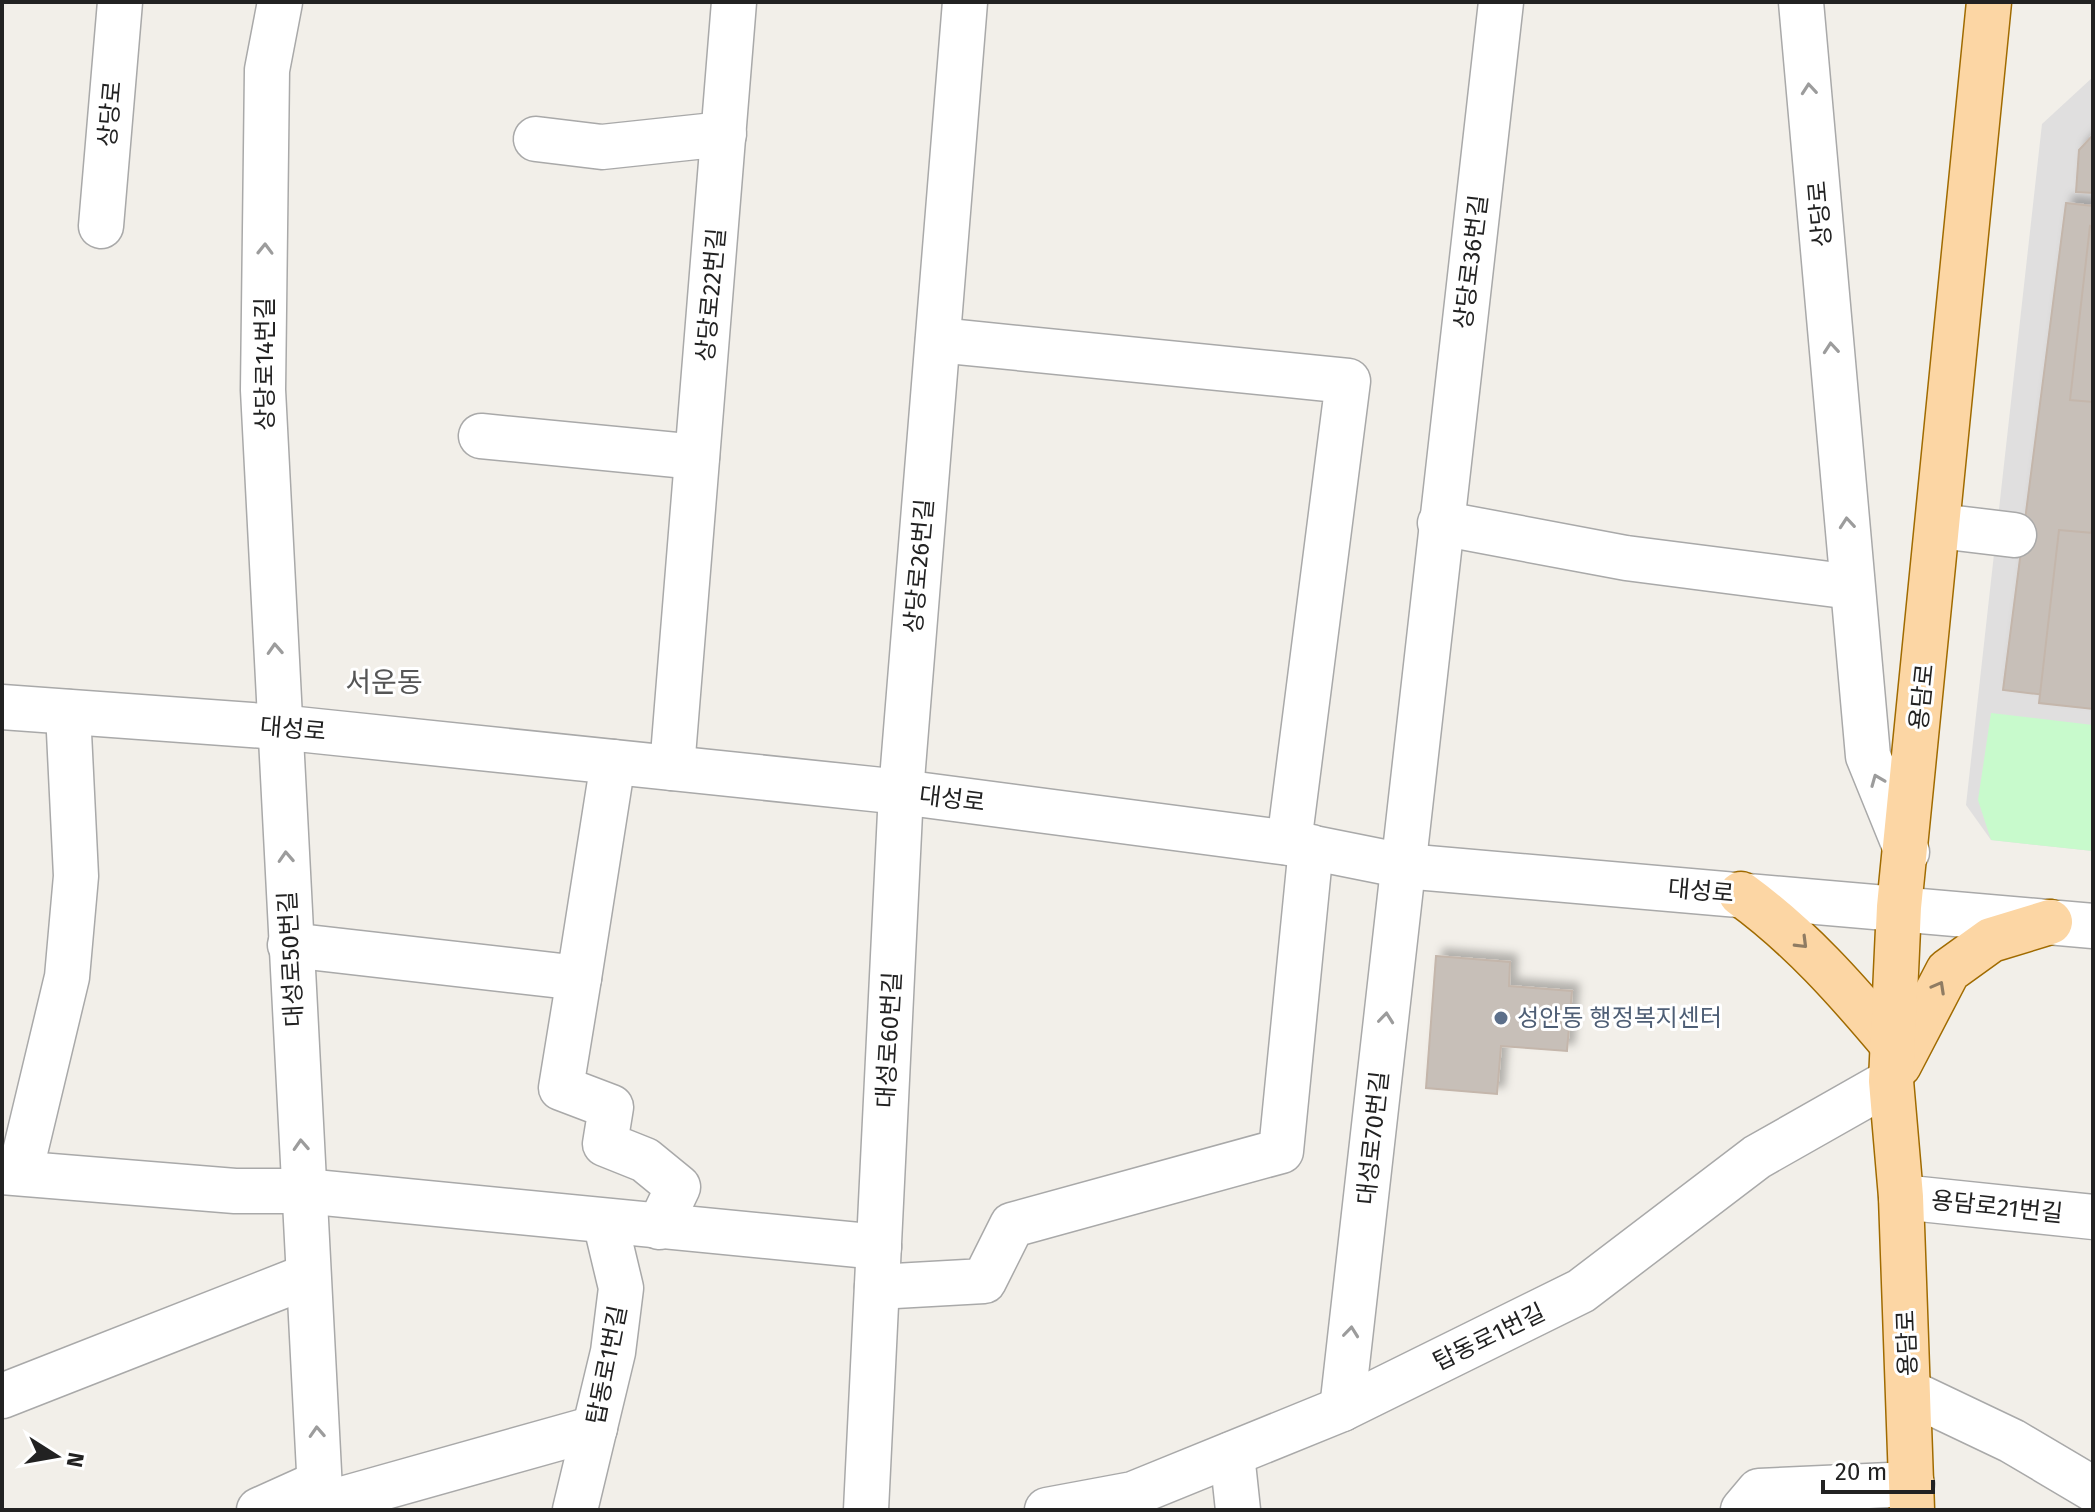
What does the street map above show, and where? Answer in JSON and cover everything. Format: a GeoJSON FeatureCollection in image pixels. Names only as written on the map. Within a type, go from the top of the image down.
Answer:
{"type":"FeatureCollection","features":[{"type":"Feature","properties":{"kind":"main road","name":"용담로"},"geometry":{"type":"LineString","coordinates":[[1912,1497],[1901,1197],[1892,1063],[1899,907],[1907,852],[1989,2]]}},
{"type":"Feature","properties":{"kind":"main road"},"geometry":{"type":"LineString","coordinates":[[1741,894],[1794,935],[1892,1063],[1948,971],[1991,940],[2050,922]]}},
{"type":"Feature","properties":{"kind":"street","name":"상당로"},"geometry":{"type":"LineString","coordinates":[[101,226],[120,2]]}},
{"type":"Feature","properties":{"kind":"street","name":"상당로14번길"},"geometry":{"type":"LineString","coordinates":[[278,727],[263,390],[267,70],[280,2]]}},
{"type":"Feature","properties":{"kind":"street","name":"상당로22번길"},"geometry":{"type":"LineString","coordinates":[[672,768],[734,2]]}},
{"type":"Feature","properties":{"kind":"street","name":"상당로26번길"},"geometry":{"type":"LineString","coordinates":[[901,792],[965,2]]}},
{"type":"Feature","properties":{"kind":"street","name":"상당로36번길"},"geometry":{"type":"LineString","coordinates":[[1404,866],[1440,523],[1501,2]]}},
{"type":"Feature","properties":{"kind":"street","name":"상당로"},"geometry":{"type":"LineString","coordinates":[[1801,2],[1852,587]]}},
{"type":"Feature","properties":{"kind":"street"},"geometry":{"type":"LineString","coordinates":[[536,139],[602,147],[724,134]]}},
{"type":"Feature","properties":{"kind":"street"},"geometry":{"type":"LineString","coordinates":[[68,712],[76,876],[67,977],[11,1172],[235,1191],[304,1191],[659,1227],[878,1267],[984,1281],[1012,1225],[1281,1151],[1300,845],[1348,381],[938,340]]}},
{"type":"Feature","properties":{"kind":"street"},"geometry":{"type":"LineString","coordinates":[[481,436],[697,457]]}},
{"type":"Feature","properties":{"kind":"street"},"geometry":{"type":"LineString","coordinates":[[1440,523],[1626,558],[1852,587],[1868,756],[1907,852]]}},
{"type":"Feature","properties":{"kind":"street"},"geometry":{"type":"LineString","coordinates":[[1939,526],[2014,535]]}},
{"type":"Feature","properties":{"kind":"street","name":"대성로"},"geometry":{"type":"LineString","coordinates":[[2,707],[278,727],[901,792],[1300,845],[1404,866],[2093,926]]}},
{"type":"Feature","properties":{"kind":"street","name":"대성로50번길"},"geometry":{"type":"LineString","coordinates":[[278,727],[320,1500]]}},
{"type":"Feature","properties":{"kind":"street"},"geometry":{"type":"LineString","coordinates":[[613,762],[561,1088],[611,1107],[605,1144],[645,1160],[678,1187],[659,1227]]}},
{"type":"Feature","properties":{"kind":"street","name":"대성로60번길"},"geometry":{"type":"LineString","coordinates":[[866,1510],[901,792]]}},
{"type":"Feature","properties":{"kind":"street","name":"대성로70번길"},"geometry":{"type":"LineString","coordinates":[[1342,1409],[1404,866]]}},
{"type":"Feature","properties":{"kind":"street"},"geometry":{"type":"LineString","coordinates":[[290,945],[579,978]]}},
{"type":"Feature","properties":{"kind":"street","name":"탑동로1번길"},"geometry":{"type":"LineString","coordinates":[[1047,1510],[1133,1494],[1342,1409],[1581,1291],[1757,1157],[1892,1063]]}},
{"type":"Feature","properties":{"kind":"street","name":"용담로21번길"},"geometry":{"type":"LineString","coordinates":[[1901,1197],[2093,1217]]}},
{"type":"Feature","properties":{"kind":"street","name":"탑동로1번길"},"geometry":{"type":"LineString","coordinates":[[575,1510],[613,1352],[621,1288],[605,1221]]}},
{"type":"Feature","properties":{"kind":"street"},"geometry":{"type":"LineString","coordinates":[[2,1396],[308,1276]]}},
{"type":"Feature","properties":{"kind":"street","name":"용담로"},"geometry":{"type":"LineString","coordinates":[[1909,1392],[2012,1441],[2093,1489]]}},
{"type":"Feature","properties":{"kind":"street"},"geometry":{"type":"LineString","coordinates":[[259,1510],[320,1500],[595,1428]]}},
{"type":"Feature","properties":{"kind":"street"},"geometry":{"type":"LineString","coordinates":[[1232,1454],[1238,1510]]}},
{"type":"Feature","properties":{"kind":"street","name":"용담로"},"geometry":{"type":"LineString","coordinates":[[1743,1510],[1759,1491],[1912,1497]]}},
{"type":"Feature","properties":{"kind":"shaded area"},"geometry":{"type":"Polygon","coordinates":[[[2093,77],[2093,851],[1991,840],[1966,805],[2042,124],[2093,77]]]}},
{"type":"Feature","properties":{"kind":"green space"},"geometry":{"type":"Polygon","coordinates":[[[1991,713],[2093,725],[2093,851],[1991,840],[1978,800],[1991,713]]]}},
{"type":"Feature","properties":{"kind":"building"},"geometry":{"type":"Polygon","coordinates":[[[2093,135],[2093,193],[2076,192],[2079,150],[2093,135]]]}},
{"type":"Feature","properties":{"kind":"building"},"geometry":{"type":"Polygon","coordinates":[[[2066,203],[2093,206],[2093,519],[2070,698],[2003,690],[2066,203]]]}},
{"type":"Feature","properties":{"kind":"building"},"geometry":{"type":"Polygon","coordinates":[[[2090,226],[2093,227],[2093,402],[2070,400],[2090,226]]]}},
{"type":"Feature","properties":{"kind":"building"},"geometry":{"type":"Polygon","coordinates":[[[2059,530],[2093,533],[2093,709],[2039,703],[2059,530]]]}},
{"type":"Feature","properties":{"kind":"building","name":"성안동 행정복지센터"},"geometry":{"type":"Polygon","coordinates":[[[1436,956],[1510,962],[1509,986],[1572,991],[1567,1051],[1501,1046],[1497,1094],[1426,1088],[1436,956]]]}},
{"type":"Feature","properties":{"kind":"place","name":"성안동 행정복지센터"},"geometry":{"type":"Point","coordinates":[1501,1018]}},
{"type":"Feature","properties":{"kind":"district","name":"서운동"},"geometry":{"type":"Point","coordinates":[384,682]}}]}
